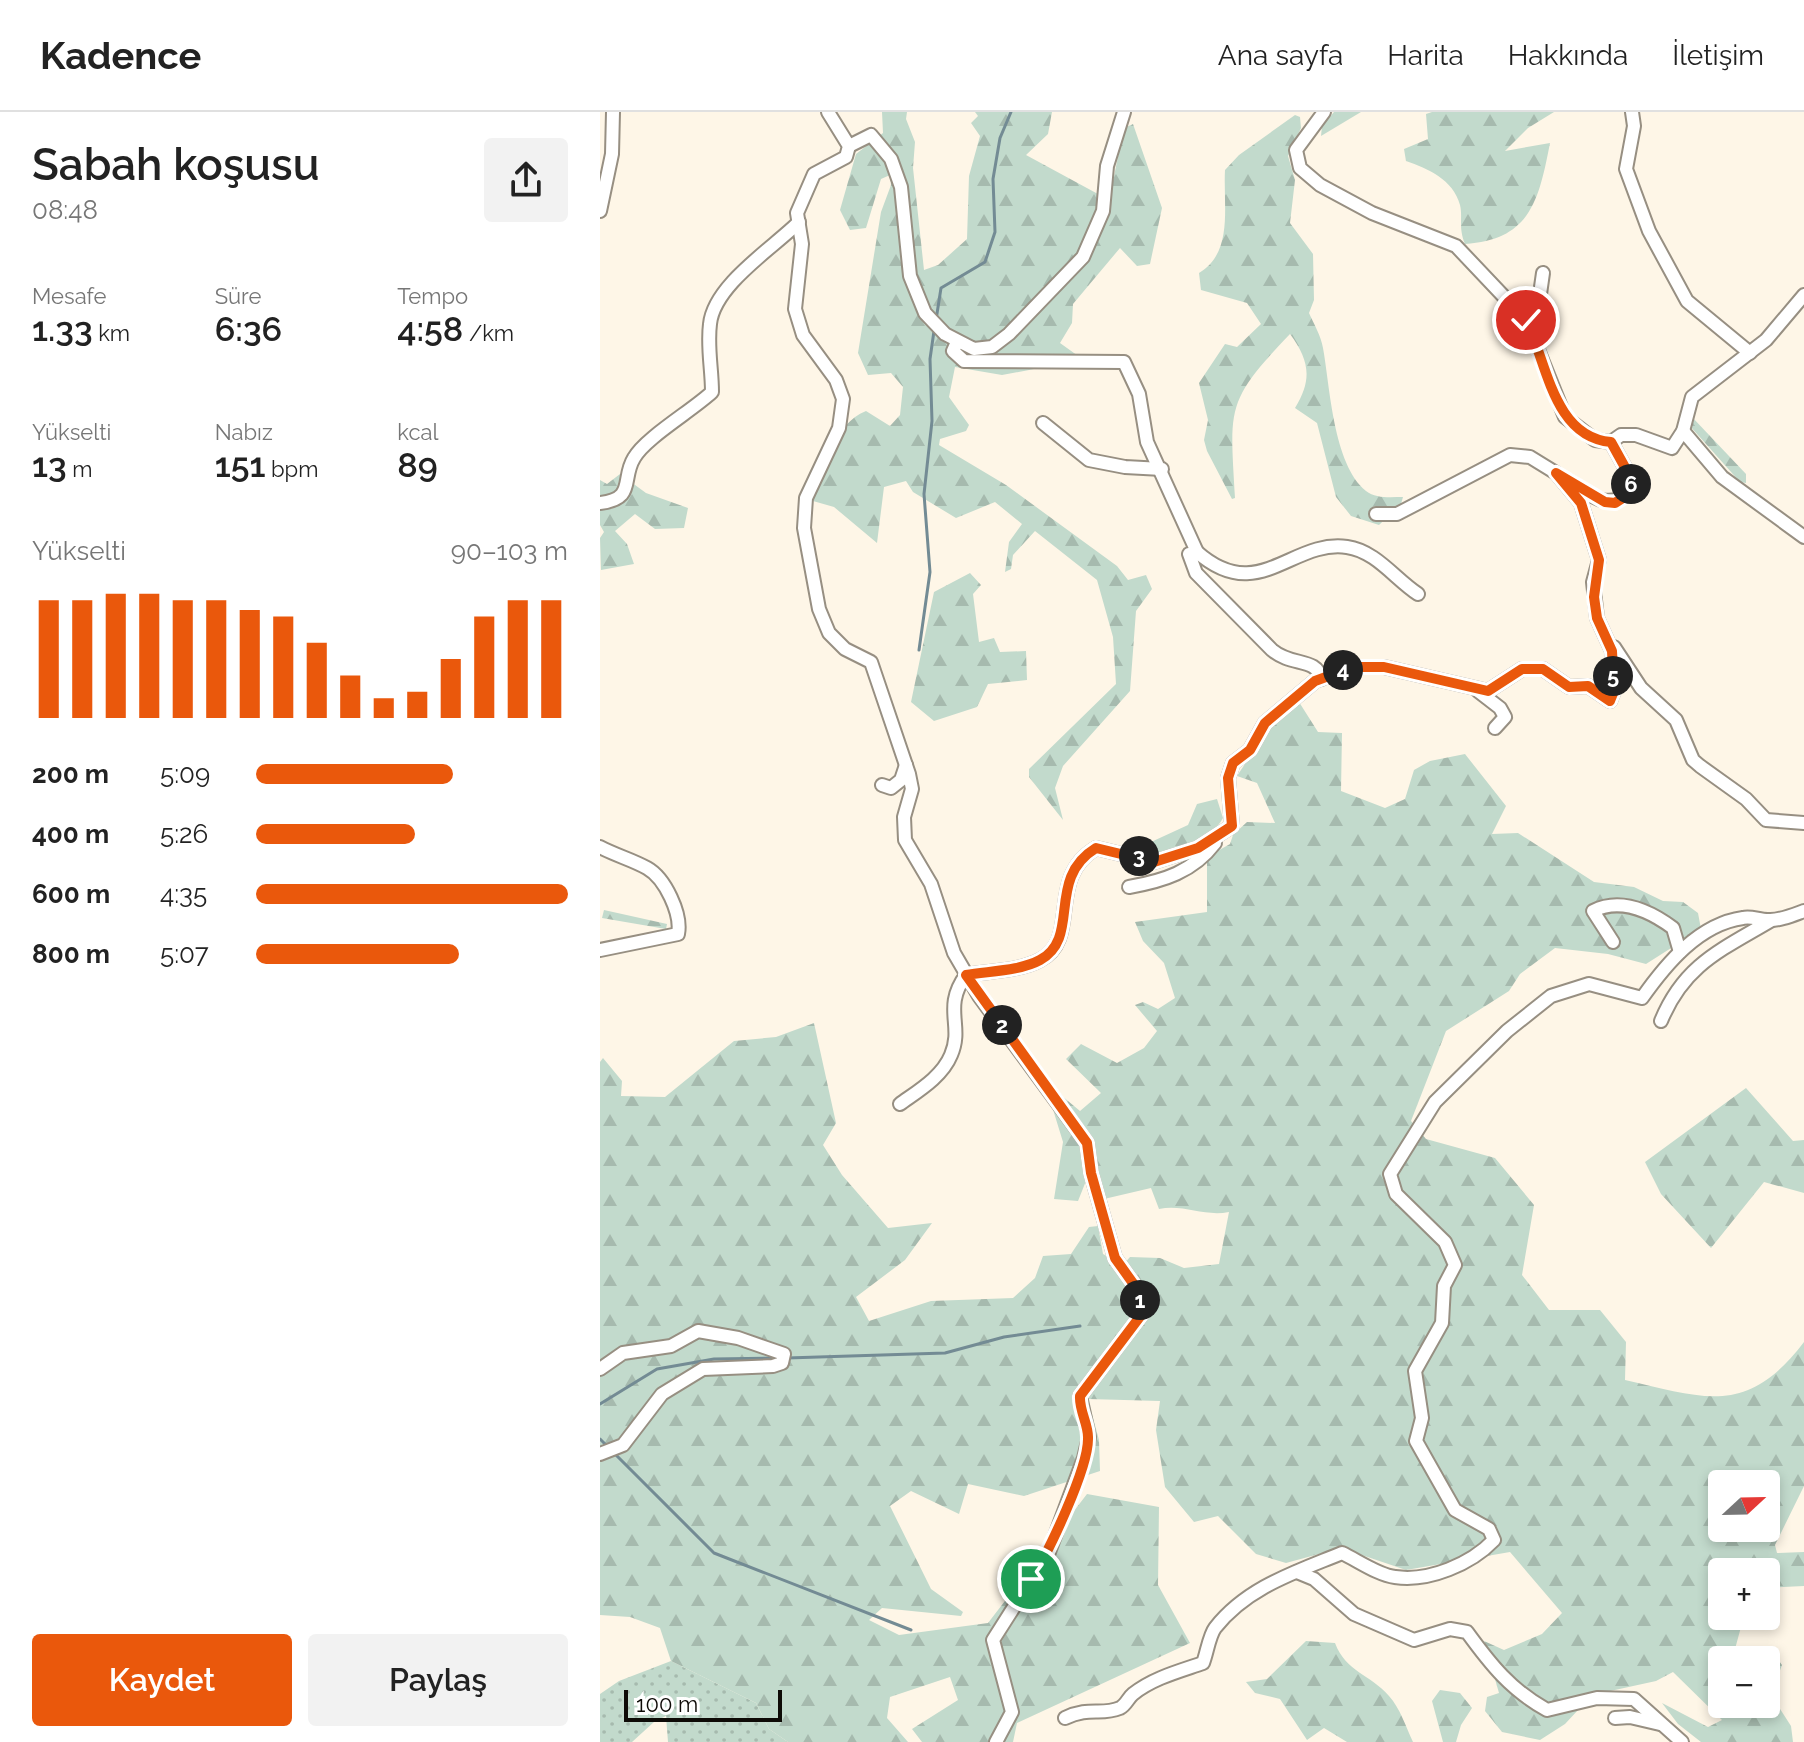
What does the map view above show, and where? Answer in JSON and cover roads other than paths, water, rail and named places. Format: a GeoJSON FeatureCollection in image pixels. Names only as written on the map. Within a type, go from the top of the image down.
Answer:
{"type":"FeatureCollection","features":[{"type":"Feature","properties":{"kind":"street"},"geometry":{"type":"LineString","coordinates":[[600,211],[612,154],[613,112]]}},
{"type":"Feature","properties":{"kind":"street"},"geometry":{"type":"LineString","coordinates":[[828,112],[849,146],[846,157],[814,174],[797,213],[802,244],[795,309],[803,335],[836,380],[843,399],[839,428],[806,498],[804,528],[819,609],[837,642],[871,662],[912,789],[904,817],[905,840],[931,884],[954,953],[966,975],[1087,1143],[1091,1173],[1115,1258],[1135,1286],[1142,1314],[1080,1396],[1089,1437],[1084,1458],[1049,1552],[993,1640],[1012,1712],[996,1742]]}},
{"type":"Feature","properties":{"kind":"street"},"geometry":{"type":"LineString","coordinates":[[849,146],[871,135],[891,159],[901,187],[915,293],[925,313],[957,342],[974,349],[992,347],[1051,294],[1083,257],[1103,211],[1107,166],[1124,112]]}},
{"type":"Feature","properties":{"kind":"street"},"geometry":{"type":"LineString","coordinates":[[1324,112],[1296,150],[1300,168],[1320,185],[1372,213],[1456,246],[1526,320],[1565,417],[1595,440],[1611,442],[1621,435],[1636,435],[1672,448],[1683,431],[1692,397],[1750,353],[1804,295]]}},
{"type":"Feature","properties":{"kind":"street"},"geometry":{"type":"LineString","coordinates":[[1632,112],[1634,126],[1626,169],[1649,231],[1687,301],[1750,353]]}},
{"type":"Feature","properties":{"kind":"street"},"geometry":{"type":"LineString","coordinates":[[600,503],[613,501],[623,493],[633,458],[712,392],[710,319],[720,299],[753,262],[799,222]]}},
{"type":"Feature","properties":{"kind":"street"},"geometry":{"type":"LineString","coordinates":[[1534,336],[1543,273]]}},
{"type":"Feature","properties":{"kind":"street"},"geometry":{"type":"LineString","coordinates":[[957,342],[953,351],[964,361],[1124,362],[1139,394],[1147,442],[1162,469],[1197,552],[1218,568],[1250,573],[1273,569],[1318,550],[1349,547],[1374,558],[1418,594]]}},
{"type":"Feature","properties":{"kind":"street"},"geometry":{"type":"LineString","coordinates":[[1043,423],[1089,460],[1125,467],[1162,469]]}},
{"type":"Feature","properties":{"kind":"street"},"geometry":{"type":"LineString","coordinates":[[1683,431],[1722,477],[1804,537]]}},
{"type":"Feature","properties":{"kind":"street"},"geometry":{"type":"LineString","coordinates":[[1376,514],[1397,514],[1510,455],[1530,457],[1605,502],[1615,503],[1629,494],[1632,480],[1611,442]]}},
{"type":"Feature","properties":{"kind":"street"},"geometry":{"type":"LineString","coordinates":[[1556,473],[1581,503],[1591,528],[1599,560],[1593,582],[1597,618],[1641,688],[1676,720],[1700,766],[1746,799],[1766,820],[1804,823]]}},
{"type":"Feature","properties":{"kind":"street"},"geometry":{"type":"LineString","coordinates":[[1197,552],[1189,554],[1196,573],[1285,661],[1311,663],[1320,671],[1321,679]]}},
{"type":"Feature","properties":{"kind":"street"},"geometry":{"type":"LineString","coordinates":[[1129,887],[1165,880],[1181,872],[1232,826],[1228,778],[1233,763],[1250,750],[1265,723],[1321,679],[1353,667],[1384,667],[1488,691],[1522,669],[1543,669],[1569,687],[1588,686],[1610,701],[1614,691],[1610,641]]}},
{"type":"Feature","properties":{"kind":"street"},"geometry":{"type":"LineString","coordinates":[[1475,689],[1500,708],[1505,717],[1495,728]]}},
{"type":"Feature","properties":{"kind":"street"},"geometry":{"type":"LineString","coordinates":[[882,785],[891,788],[901,780],[906,765]]}},
{"type":"Feature","properties":{"kind":"street"},"geometry":{"type":"LineString","coordinates":[[900,1104],[932,1080],[951,1056],[953,998],[966,975],[1041,959],[1057,943],[1063,928],[1069,878],[1077,859],[1096,848],[1154,862],[1219,837]]}},
{"type":"Feature","properties":{"kind":"street"},"geometry":{"type":"LineString","coordinates":[[600,847],[648,868],[675,903],[681,919],[678,934],[600,950]]}},
{"type":"Feature","properties":{"kind":"street"},"geometry":{"type":"LineString","coordinates":[[1613,942],[1593,911],[1615,905],[1634,907],[1673,928],[1680,952]]}},
{"type":"Feature","properties":{"kind":"street"},"geometry":{"type":"LineString","coordinates":[[1661,1021],[1672,994],[1690,972],[1770,921],[1804,911]]}},
{"type":"Feature","properties":{"kind":"street"},"geometry":{"type":"LineString","coordinates":[[1065,1718],[1084,1709],[1104,1711],[1123,1707],[1132,1695],[1156,1681],[1203,1663],[1214,1630],[1258,1588],[1342,1553],[1394,1578],[1437,1572],[1477,1558],[1494,1540],[1489,1529],[1455,1510],[1416,1441],[1422,1418],[1415,1371],[1442,1323],[1444,1286],[1455,1265],[1445,1242],[1396,1194],[1390,1174],[1435,1102],[1507,1031],[1551,996],[1589,984],[1642,998],[1669,960],[1680,952],[1736,919],[1747,917],[1770,921]]}},
{"type":"Feature","properties":{"kind":"street"},"geometry":{"type":"LineString","coordinates":[[600,1369],[623,1353],[671,1346],[698,1331],[738,1338],[784,1354],[782,1363],[773,1366],[703,1369],[662,1394],[623,1445],[600,1454]]}},
{"type":"Feature","properties":{"kind":"street"},"geometry":{"type":"LineString","coordinates":[[1297,1572],[1314,1579],[1354,1614],[1414,1640],[1450,1629],[1467,1632],[1496,1672],[1518,1694],[1547,1710],[1583,1704],[1597,1698],[1634,1699],[1682,1742]]}},
{"type":"Feature","properties":{"kind":"street"},"geometry":{"type":"LineString","coordinates":[[1615,1718],[1630,1717],[1663,1725]]}},
{"type":"Feature","properties":{"kind":"waterway"},"geometry":{"type":"LineString","coordinates":[[936,320],[941,288],[985,262],[995,232],[993,179],[1000,138],[1011,112]]}},
{"type":"Feature","properties":{"kind":"waterway"},"geometry":{"type":"LineString","coordinates":[[919,650],[930,572],[924,494],[932,421],[930,359],[934,331]]}},
{"type":"Feature","properties":{"kind":"waterway"},"geometry":{"type":"LineString","coordinates":[[787,1358],[945,1353],[1004,1337],[1080,1326]]}},
{"type":"Feature","properties":{"kind":"waterway"},"geometry":{"type":"LineString","coordinates":[[600,1404],[657,1369],[714,1359],[779,1358]]}},
{"type":"Feature","properties":{"kind":"waterway"},"geometry":{"type":"LineString","coordinates":[[600,1439],[606,1445]]}},
{"type":"Feature","properties":{"kind":"waterway"},"geometry":{"type":"LineString","coordinates":[[614,1453],[714,1553],[911,1630]]}}]}
